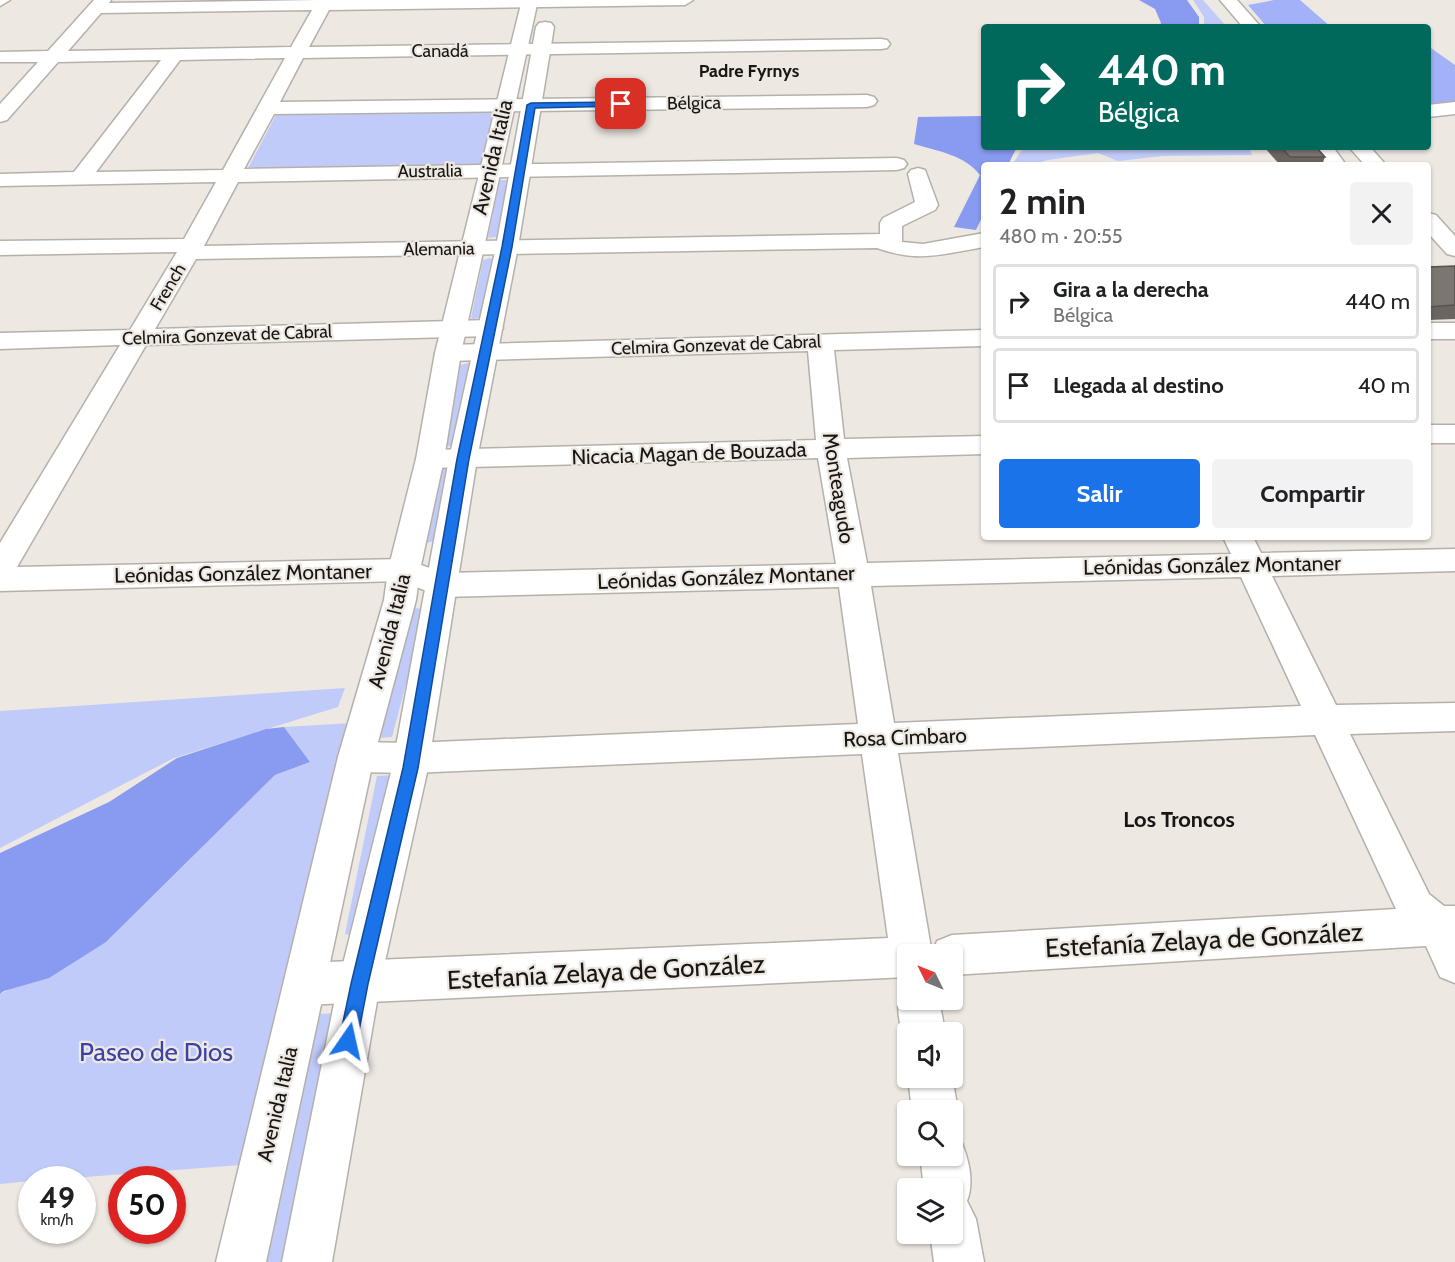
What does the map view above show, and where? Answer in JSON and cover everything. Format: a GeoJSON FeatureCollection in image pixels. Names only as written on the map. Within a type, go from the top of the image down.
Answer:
{"type":"FeatureCollection","features":[{"type":"Feature","properties":{"kind":"street"},"geometry":{"type":"LineString","coordinates":[[0,116],[100,4],[685,0]]}},
{"type":"Feature","properties":{"kind":"street"},"geometry":{"type":"LineString","coordinates":[[1228,0],[1249,24]]}},
{"type":"Feature","properties":{"kind":"street","name":"Avenida Italia"},"geometry":{"type":"LineString","coordinates":[[307,1262],[359,984],[412,758],[463,459],[507,247],[540,50],[540,1]]}},
{"type":"Feature","properties":{"kind":"street","name":"Avenida Italia"},"geometry":{"type":"LineString","coordinates":[[242,1262],[356,757],[400,600],[404,570],[430,459],[451,341],[504,106],[518,50],[540,1]]}},
{"type":"Feature","properties":{"kind":"street","name":"French"},"geometry":{"type":"LineString","coordinates":[[0,569],[190,250],[325,3]]}},
{"type":"Feature","properties":{"kind":"street","name":"Canadá"},"geometry":{"type":"LineString","coordinates":[[0,57],[881,44]]}},
{"type":"Feature","properties":{"kind":"street"},"geometry":{"type":"LineString","coordinates":[[81,178],[175,54]]}},
{"type":"Feature","properties":{"kind":"street","name":"Bélgica"},"geometry":{"type":"LineString","coordinates":[[269,108],[867,101]]}},
{"type":"Feature","properties":{"kind":"street"},"geometry":{"type":"LineString","coordinates":[[1431,111],[1455,108]]}},
{"type":"Feature","properties":{"kind":"street"},"geometry":{"type":"LineString","coordinates":[[1324,150],[1334,162]]}},
{"type":"Feature","properties":{"kind":"street"},"geometry":{"type":"LineString","coordinates":[[1362,150],[1373,162]]}},
{"type":"Feature","properties":{"kind":"street","name":"Australia"},"geometry":{"type":"LineString","coordinates":[[0,180],[897,164]]}},
{"type":"Feature","properties":{"kind":"street"},"geometry":{"type":"LineString","coordinates":[[891,245],[891,223],[927,205],[918,174]]}},
{"type":"Feature","properties":{"kind":"street"},"geometry":{"type":"LineString","coordinates":[[1431,223],[1455,249]]}},
{"type":"Feature","properties":{"kind":"street","name":"Alemania"},"geometry":{"type":"LineString","coordinates":[[0,248],[179,245],[201,253],[880,241],[902,249],[923,251],[981,241]]}},
{"type":"Feature","properties":{"kind":"street"},"geometry":{"type":"LineString","coordinates":[[1431,331],[1455,331]]}},
{"type":"Feature","properties":{"kind":"street","name":"Celmira Gonzevat de Cabral"},"geometry":{"type":"LineString","coordinates":[[0,342],[137,337],[819,342],[981,338]]}},
{"type":"Feature","properties":{"kind":"street","name":"Monteagudo"},"geometry":{"type":"LineString","coordinates":[[819,342],[831,449],[853,573],[909,944]]}},
{"type":"Feature","properties":{"kind":"street"},"geometry":{"type":"LineString","coordinates":[[1431,434],[1455,434]]}},
{"type":"Feature","properties":{"kind":"street","name":"Nicacia Magan de Bouzada"},"geometry":{"type":"LineString","coordinates":[[430,459],[981,445]]}},
{"type":"Feature","properties":{"kind":"street"},"geometry":{"type":"LineString","coordinates":[[1245,550],[1415,907],[1446,925],[1455,963]]}},
{"type":"Feature","properties":{"kind":"street","name":"Leónidas González Montaner"},"geometry":{"type":"LineString","coordinates":[[0,579],[404,570],[442,585],[853,573],[1245,550],[1455,560]]}},
{"type":"Feature","properties":{"kind":"street","name":"Rosa Címbaro"},"geometry":{"type":"LineString","coordinates":[[356,757],[412,758],[1324,720],[1455,717]]}},
{"type":"Feature","properties":{"kind":"street","name":"Estefanía Zelaya de González"},"geometry":{"type":"LineString","coordinates":[[963,954],[1446,925]]}},
{"type":"Feature","properties":{"kind":"street","name":"Estefanía Zelaya de González"},"geometry":{"type":"LineString","coordinates":[[305,984],[359,984],[897,958]]}},
{"type":"Feature","properties":{"kind":"street"},"geometry":{"type":"LineString","coordinates":[[956,1244],[959,1262]]}},
{"type":"Feature","properties":{"kind":"green space"},"geometry":{"type":"Polygon","coordinates":[[[1193,0],[1203,0],[1224,24],[1204,24],[1204,17],[1193,0]]]}},
{"type":"Feature","properties":{"kind":"green space"},"geometry":{"type":"Polygon","coordinates":[[[496,109],[482,165],[247,170],[277,113],[496,109]]]}},
{"type":"Feature","properties":{"kind":"green space"},"geometry":{"type":"Polygon","coordinates":[[[1250,150],[1252,155],[1163,156],[1118,161],[1098,153],[1041,162],[1014,162],[1021,151],[1250,150]]]}},
{"type":"Feature","properties":{"kind":"green space"},"geometry":{"type":"Polygon","coordinates":[[[500,180],[509,180],[499,236],[490,238],[488,237],[500,180]]]}},
{"type":"Feature","properties":{"kind":"green space"},"geometry":{"type":"Polygon","coordinates":[[[490,258],[493,260],[483,317],[473,319],[471,318],[483,260],[490,258]]]}},
{"type":"Feature","properties":{"kind":"green space"},"geometry":{"type":"Polygon","coordinates":[[[469,363],[471,365],[454,447],[443,445],[460,365],[469,363]]]}},
{"type":"Feature","properties":{"kind":"green space"},"geometry":{"type":"Polygon","coordinates":[[[448,466],[438,540],[426,543],[424,541],[441,468],[448,466]]]}},
{"type":"Feature","properties":{"kind":"green space"},"geometry":{"type":"Polygon","coordinates":[[[412,608],[426,609],[392,737],[378,738],[412,608]]]}},
{"type":"Feature","properties":{"kind":"green space"},"geometry":{"type":"Polygon","coordinates":[[[345,688],[338,707],[174,758],[0,848],[0,711],[345,688]]]}},
{"type":"Feature","properties":{"kind":"green space","name":"Paseo de Dios"},"geometry":{"type":"Polygon","coordinates":[[[352,723],[253,1164],[186,1169],[186,1166],[108,1166],[108,1175],[96,1176],[96,1166],[18,1166],[18,1182],[0,1184],[0,994],[106,942],[275,775],[310,762],[284,727],[352,723]]]}},
{"type":"Feature","properties":{"kind":"green space"},"geometry":{"type":"Polygon","coordinates":[[[393,775],[359,937],[345,934],[377,776],[393,775]]]}},
{"type":"Feature","properties":{"kind":"green space"},"geometry":{"type":"Polygon","coordinates":[[[340,1013],[286,1262],[264,1262],[317,1014],[340,1013]]]}},
{"type":"Feature","properties":{"kind":"shaded area"},"geometry":{"type":"Polygon","coordinates":[[[1139,0],[1187,0],[1199,17],[1199,24],[1160,24],[1155,9],[1139,0]]]}},
{"type":"Feature","properties":{"kind":"shaded area"},"geometry":{"type":"Polygon","coordinates":[[[1274,0],[1300,0],[1328,24],[1264,24],[1248,5],[1274,0]]]}},
{"type":"Feature","properties":{"kind":"shaded area"},"geometry":{"type":"Polygon","coordinates":[[[1431,48],[1455,65],[1455,102],[1431,104],[1431,48]]]}},
{"type":"Feature","properties":{"kind":"shaded area"},"geometry":{"type":"Polygon","coordinates":[[[981,116],[981,150],[1016,150],[1010,162],[981,162],[981,219],[976,230],[954,227],[980,175],[959,158],[914,144],[918,117],[981,116]]]}},
{"type":"Feature","properties":{"kind":"shaded area"},"geometry":{"type":"Polygon","coordinates":[[[284,727],[310,762],[275,775],[106,942],[49,978],[0,994],[0,853],[109,802],[177,758],[266,729],[284,727]]]}},
{"type":"Feature","properties":{"kind":"building"},"geometry":{"type":"Polygon","coordinates":[[[1284,150],[1319,150],[1325,157],[1290,157],[1284,150]]]}},
{"type":"Feature","properties":{"kind":"building"},"geometry":{"type":"Polygon","coordinates":[[[1455,266],[1455,305],[1431,307],[1431,267],[1455,266]]]}},
{"type":"Feature","properties":{"kind":"district","name":"Padre Fyrnys"},"geometry":{"type":"Point","coordinates":[749,71]}},
{"type":"Feature","properties":{"kind":"district","name":"Los Troncos"},"geometry":{"type":"Point","coordinates":[1179,819]}},
{"type":"Feature","properties":{"kind":"route"},"geometry":{"type":"LineString","coordinates":[[348,1041],[359,984],[410,768],[463,459],[507,247],[531,105],[621,104]]}}]}
